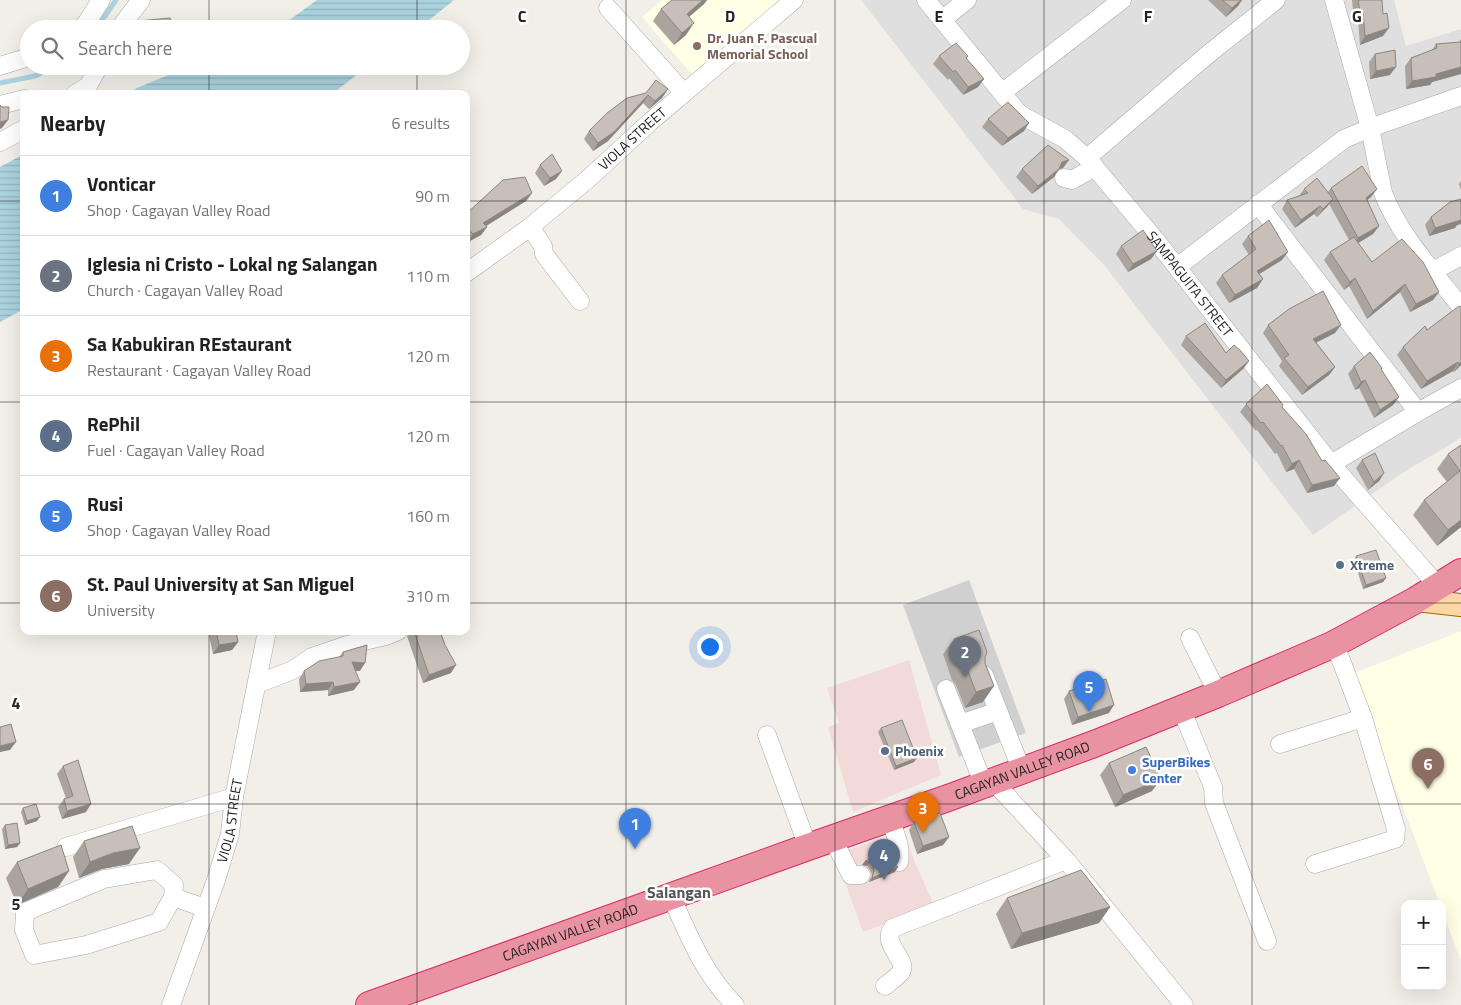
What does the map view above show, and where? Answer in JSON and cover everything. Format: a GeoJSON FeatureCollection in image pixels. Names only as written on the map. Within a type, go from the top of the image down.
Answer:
{"type":"FeatureCollection","features":[{"type":"Feature","properties":{"kind":"highway","name":"CAGAYAN VALLEY ROAD"},"geometry":{"type":"LineString","coordinates":[[369,1005],[1094,744],[1332,645],[1416,600],[1461,572]]}},
{"type":"Feature","properties":{"kind":"main road"},"geometry":{"type":"LineString","coordinates":[[1416,600],[1461,604]]}},
{"type":"Feature","properties":{"kind":"street"},"geometry":{"type":"LineString","coordinates":[[88,20],[101,0]]}},
{"type":"Feature","properties":{"kind":"street"},"geometry":{"type":"LineString","coordinates":[[126,20],[141,0]]}},
{"type":"Feature","properties":{"kind":"street","name":"VIOLA STREET"},"geometry":{"type":"LineString","coordinates":[[470,270],[530,227],[588,179],[650,122],[794,0]]}},
{"type":"Feature","properties":{"kind":"street","name":"SAMPAGUITA STREET"},"geometry":{"type":"LineString","coordinates":[[926,0],[1021,115],[1065,139],[1091,163],[1177,267],[1331,464],[1438,586]]}},
{"type":"Feature","properties":{"kind":"street"},"geometry":{"type":"LineString","coordinates":[[943,19],[967,0]]}},
{"type":"Feature","properties":{"kind":"street"},"geometry":{"type":"LineString","coordinates":[[1003,92],[1122,0]]}},
{"type":"Feature","properties":{"kind":"street"},"geometry":{"type":"LineString","coordinates":[[1064,178],[1072,180],[1206,56],[1276,0]]}},
{"type":"Feature","properties":{"kind":"street"},"geometry":{"type":"LineString","coordinates":[[1334,0],[1370,128],[1386,202],[1401,229],[1461,307]]}},
{"type":"Feature","properties":{"kind":"street"},"geometry":{"type":"LineString","coordinates":[[608,8],[684,93]]}},
{"type":"Feature","properties":{"kind":"street"},"geometry":{"type":"LineString","coordinates":[[0,66],[20,60]]}},
{"type":"Feature","properties":{"kind":"street"},"geometry":{"type":"LineString","coordinates":[[82,90],[88,86],[94,75]]}},
{"type":"Feature","properties":{"kind":"street"},"geometry":{"type":"LineString","coordinates":[[1177,267],[1344,138],[1461,96]]}},
{"type":"Feature","properties":{"kind":"street"},"geometry":{"type":"LineString","coordinates":[[0,104],[20,100]]}},
{"type":"Feature","properties":{"kind":"street"},"geometry":{"type":"LineString","coordinates":[[0,142],[20,132]]}},
{"type":"Feature","properties":{"kind":"street"},"geometry":{"type":"LineString","coordinates":[[1258,204],[1418,412]]}},
{"type":"Feature","properties":{"kind":"street"},"geometry":{"type":"LineString","coordinates":[[530,227],[542,246],[544,254],[580,301]]}},
{"type":"Feature","properties":{"kind":"street"},"geometry":{"type":"LineString","coordinates":[[1433,271],[1461,256]]}},
{"type":"Feature","properties":{"kind":"street"},"geometry":{"type":"LineString","coordinates":[[1331,464],[1461,388]]}},
{"type":"Feature","properties":{"kind":"street","name":"VIOLA STREET"},"geometry":{"type":"LineString","coordinates":[[171,1005],[216,880],[230,834],[234,797],[266,635]]}},
{"type":"Feature","properties":{"kind":"street"},"geometry":{"type":"LineString","coordinates":[[257,684],[293,670],[312,657],[347,645],[388,635]]}},
{"type":"Feature","properties":{"kind":"street"},"geometry":{"type":"LineString","coordinates":[[1190,638],[1218,694]]}},
{"type":"Feature","properties":{"kind":"street"},"geometry":{"type":"LineString","coordinates":[[1315,864],[1395,839],[1396,829],[1363,718],[1339,656],[1332,645]]}},
{"type":"Feature","properties":{"kind":"street"},"geometry":{"type":"LineString","coordinates":[[984,675],[1022,771]]}},
{"type":"Feature","properties":{"kind":"street"},"geometry":{"type":"LineString","coordinates":[[946,689],[960,724],[989,783],[1066,860],[1184,1005]]}},
{"type":"Feature","properties":{"kind":"street"},"geometry":{"type":"LineString","coordinates":[[1181,708],[1213,787],[1214,803],[1268,941]]}},
{"type":"Feature","properties":{"kind":"street"},"geometry":{"type":"LineString","coordinates":[[960,724],[998,710]]}},
{"type":"Feature","properties":{"kind":"street"},"geometry":{"type":"LineString","coordinates":[[1280,744],[1363,718]]}},
{"type":"Feature","properties":{"kind":"street"},"geometry":{"type":"LineString","coordinates":[[767,735],[808,847]]}},
{"type":"Feature","properties":{"kind":"street"},"geometry":{"type":"LineString","coordinates":[[66,847],[234,797]]}},
{"type":"Feature","properties":{"kind":"street"},"geometry":{"type":"LineString","coordinates":[[889,819],[897,836],[899,862]]}},
{"type":"Feature","properties":{"kind":"street"},"geometry":{"type":"LineString","coordinates":[[833,839],[851,875],[861,875]]}},
{"type":"Feature","properties":{"kind":"street"},"geometry":{"type":"LineString","coordinates":[[885,986],[902,971],[902,966],[889,941],[889,932],[893,928],[1066,860]]}},
{"type":"Feature","properties":{"kind":"street"},"geometry":{"type":"LineString","coordinates":[[157,870],[174,885],[174,897],[159,922],[86,945],[34,955],[24,930],[25,912],[104,879],[157,870]]}},
{"type":"Feature","properties":{"kind":"street"},"geometry":{"type":"LineString","coordinates":[[671,896],[699,958],[722,992],[735,1005]]}},
{"type":"Feature","properties":{"kind":"street"},"geometry":{"type":"LineString","coordinates":[[174,897],[205,908]]}},
{"type":"Feature","properties":{"kind":"shaded area","name":"Dr. Juan F. Pascual Memorial School"},"geometry":{"type":"Polygon","coordinates":[[[662,0],[785,0],[692,74],[642,17],[662,0]]]}},
{"type":"Feature","properties":{"kind":"shaded area"},"geometry":{"type":"Polygon","coordinates":[[[861,0],[1394,0],[1406,46],[1461,29],[1461,438],[1404,472],[1313,535],[1104,265],[1059,219],[1023,209],[861,0]]]}},
{"type":"Feature","properties":{"kind":"shaded area"},"geometry":{"type":"Polygon","coordinates":[[[969,580],[1026,733],[959,757],[903,605],[969,580]]]}},
{"type":"Feature","properties":{"kind":"shaded area"},"geometry":{"type":"Polygon","coordinates":[[[1461,631],[1461,960],[1446,921],[1446,900],[1438,900],[1352,674],[1461,631]]]}},
{"type":"Feature","properties":{"kind":"shaded area","name":"Phoenix"},"geometry":{"type":"Polygon","coordinates":[[[909,660],[941,775],[853,812],[828,727],[839,723],[827,688],[909,660]]]}},
{"type":"Feature","properties":{"kind":"shaded area"},"geometry":{"type":"Polygon","coordinates":[[[902,832],[934,906],[863,932],[835,854],[902,832]]]}},
{"type":"Feature","properties":{"kind":"water"},"geometry":{"type":"Polygon","coordinates":[[[317,0],[454,0],[429,20],[289,20],[317,0]]]}},
{"type":"Feature","properties":{"kind":"water"},"geometry":{"type":"Polygon","coordinates":[[[168,75],[356,75],[337,90],[134,90],[168,75]]]}},
{"type":"Feature","properties":{"kind":"water"},"geometry":{"type":"Polygon","coordinates":[[[20,156],[20,311],[0,322],[0,167],[20,156]]]}},
{"type":"Feature","properties":{"kind":"building"},"geometry":{"type":"Polygon","coordinates":[[[672,0],[703,0],[687,14],[694,23],[682,33],[661,9],[672,0]]]}},
{"type":"Feature","properties":{"kind":"building"},"geometry":{"type":"Polygon","coordinates":[[[1222,0],[1241,0],[1232,8],[1222,0]]]}},
{"type":"Feature","properties":{"kind":"building"},"geometry":{"type":"Polygon","coordinates":[[[1358,0],[1382,0],[1383,14],[1387,13],[1389,28],[1365,36],[1363,12],[1360,12],[1358,0]]]}},
{"type":"Feature","properties":{"kind":"building"},"geometry":{"type":"Polygon","coordinates":[[[170,18],[171,20],[149,20],[170,18]]]}},
{"type":"Feature","properties":{"kind":"building"},"geometry":{"type":"Polygon","coordinates":[[[1461,42],[1461,67],[1436,74],[1436,77],[1412,81],[1411,58],[1437,48],[1436,44],[1461,42]]]}},
{"type":"Feature","properties":{"kind":"building"},"geometry":{"type":"Polygon","coordinates":[[[956,43],[984,79],[968,87],[955,70],[953,72],[939,56],[956,43]]]}},
{"type":"Feature","properties":{"kind":"building"},"geometry":{"type":"Polygon","coordinates":[[[1395,50],[1396,67],[1376,71],[1375,54],[1395,50]]]}},
{"type":"Feature","properties":{"kind":"building"},"geometry":{"type":"Polygon","coordinates":[[[656,80],[668,89],[655,101],[648,95],[614,132],[598,143],[589,131],[607,113],[627,98],[646,93],[656,80]]]}},
{"type":"Feature","properties":{"kind":"building"},"geometry":{"type":"Polygon","coordinates":[[[1008,102],[1029,123],[1008,138],[988,119],[1008,102]]]}},
{"type":"Feature","properties":{"kind":"building"},"geometry":{"type":"Polygon","coordinates":[[[0,105],[2,107],[9,107],[8,120],[0,122],[0,105]]]}},
{"type":"Feature","properties":{"kind":"building"},"geometry":{"type":"Polygon","coordinates":[[[1048,145],[1069,160],[1062,162],[1059,169],[1038,186],[1022,169],[1048,145]]]}},
{"type":"Feature","properties":{"kind":"building"},"geometry":{"type":"Polygon","coordinates":[[[552,154],[562,171],[550,178],[540,165],[552,154]]]}},
{"type":"Feature","properties":{"kind":"building"},"geometry":{"type":"Polygon","coordinates":[[[1362,166],[1377,189],[1366,198],[1379,226],[1358,238],[1331,188],[1362,166]]]}},
{"type":"Feature","properties":{"kind":"building"},"geometry":{"type":"Polygon","coordinates":[[[525,177],[532,193],[483,223],[487,227],[473,234],[470,231],[470,210],[503,180],[525,177]]]}},
{"type":"Feature","properties":{"kind":"building"},"geometry":{"type":"Polygon","coordinates":[[[1317,178],[1333,199],[1323,209],[1320,206],[1301,220],[1287,200],[1308,193],[1304,189],[1317,178]]]}},
{"type":"Feature","properties":{"kind":"building"},"geometry":{"type":"Polygon","coordinates":[[[1461,199],[1461,220],[1435,228],[1431,217],[1450,202],[1461,199]]]}},
{"type":"Feature","properties":{"kind":"building"},"geometry":{"type":"Polygon","coordinates":[[[1269,220],[1288,252],[1257,271],[1263,279],[1235,295],[1222,275],[1256,249],[1248,236],[1269,220]]]}},
{"type":"Feature","properties":{"kind":"building"},"geometry":{"type":"Polygon","coordinates":[[[1143,230],[1157,251],[1133,264],[1121,246],[1143,230]]]}},
{"type":"Feature","properties":{"kind":"building"},"geometry":{"type":"Polygon","coordinates":[[[1354,237],[1372,262],[1402,239],[1423,262],[1439,292],[1416,304],[1405,284],[1373,311],[1355,278],[1350,282],[1330,252],[1354,237]]]}},
{"type":"Feature","properties":{"kind":"building"},"geometry":{"type":"Polygon","coordinates":[[[1323,291],[1341,325],[1313,339],[1335,367],[1308,387],[1284,358],[1289,355],[1268,325],[1289,309],[1323,291]]]}},
{"type":"Feature","properties":{"kind":"building"},"geometry":{"type":"Polygon","coordinates":[[[1459,306],[1461,307],[1461,362],[1427,381],[1403,347],[1425,326],[1427,330],[1459,306]]]}},
{"type":"Feature","properties":{"kind":"building"},"geometry":{"type":"Polygon","coordinates":[[[1205,323],[1226,353],[1234,345],[1249,361],[1226,380],[1186,336],[1205,323]]]}},
{"type":"Feature","properties":{"kind":"building"},"geometry":{"type":"Polygon","coordinates":[[[1370,352],[1399,397],[1380,410],[1365,380],[1361,382],[1354,366],[1370,352]]]}},
{"type":"Feature","properties":{"kind":"building"},"geometry":{"type":"Polygon","coordinates":[[[1267,384],[1283,405],[1282,407],[1306,434],[1322,461],[1325,460],[1340,478],[1312,485],[1299,460],[1292,464],[1282,445],[1246,404],[1267,384]]]}},
{"type":"Feature","properties":{"kind":"building"},"geometry":{"type":"Polygon","coordinates":[[[1461,445],[1461,520],[1448,530],[1424,500],[1460,471],[1448,454],[1461,445]]]}},
{"type":"Feature","properties":{"kind":"building"},"geometry":{"type":"Polygon","coordinates":[[[1375,453],[1384,473],[1374,482],[1362,460],[1375,453]]]}},
{"type":"Feature","properties":{"kind":"building"},"geometry":{"type":"Polygon","coordinates":[[[1376,550],[1386,578],[1366,585],[1356,556],[1376,550]]]}},
{"type":"Feature","properties":{"kind":"building"},"geometry":{"type":"Polygon","coordinates":[[[979,630],[987,652],[985,663],[994,686],[976,692],[954,639],[979,630]]]}},
{"type":"Feature","properties":{"kind":"building"},"geometry":{"type":"Polygon","coordinates":[[[217,635],[237,635],[238,642],[219,645],[217,635]]]}},
{"type":"Feature","properties":{"kind":"building"},"geometry":{"type":"Polygon","coordinates":[[[415,635],[441,635],[456,665],[429,675],[415,635]]]}},
{"type":"Feature","properties":{"kind":"building"},"geometry":{"type":"Polygon","coordinates":[[[367,645],[365,663],[352,662],[360,682],[334,687],[333,682],[306,684],[304,671],[319,661],[343,656],[343,652],[367,645]]]}},
{"type":"Feature","properties":{"kind":"building"},"geometry":{"type":"Polygon","coordinates":[[[1106,679],[1114,705],[1078,717],[1069,691],[1106,679]]]}},
{"type":"Feature","properties":{"kind":"building"},"geometry":{"type":"Polygon","coordinates":[[[902,720],[917,758],[896,766],[881,728],[902,720]]]}},
{"type":"Feature","properties":{"kind":"building"},"geometry":{"type":"Polygon","coordinates":[[[11,724],[16,742],[0,746],[0,727],[11,724]]]}},
{"type":"Feature","properties":{"kind":"building"},"geometry":{"type":"Polygon","coordinates":[[[1146,747],[1161,779],[1123,795],[1109,763],[1146,747]]]}},
{"type":"Feature","properties":{"kind":"building"},"geometry":{"type":"Polygon","coordinates":[[[78,760],[91,804],[67,811],[64,799],[73,796],[63,766],[78,760]]]}},
{"type":"Feature","properties":{"kind":"building"},"geometry":{"type":"Polygon","coordinates":[[[36,804],[40,817],[27,821],[23,808],[36,804]]]}},
{"type":"Feature","properties":{"kind":"building"},"geometry":{"type":"Polygon","coordinates":[[[940,813],[949,837],[923,846],[914,822],[940,813]]]}},
{"type":"Feature","properties":{"kind":"building"},"geometry":{"type":"Polygon","coordinates":[[[17,823],[20,843],[8,845],[5,825],[17,823]]]}},
{"type":"Feature","properties":{"kind":"building"},"geometry":{"type":"Polygon","coordinates":[[[132,826],[140,848],[113,853],[90,862],[84,841],[132,826]]]}},
{"type":"Feature","properties":{"kind":"building"},"geometry":{"type":"Polygon","coordinates":[[[61,845],[69,871],[28,889],[17,862],[61,845]]]}},
{"type":"Feature","properties":{"kind":"building"},"geometry":{"type":"Polygon","coordinates":[[[892,850],[892,862],[898,867],[872,878],[873,866],[870,862],[865,861],[892,850]]]}},
{"type":"Feature","properties":{"kind":"building"},"geometry":{"type":"Polygon","coordinates":[[[1081,870],[1110,907],[1022,933],[1007,898],[1081,870]]]}},
{"type":"Feature","properties":{"kind":"waterway"},"geometry":{"type":"LineString","coordinates":[[102,20],[116,0]]}},
{"type":"Feature","properties":{"kind":"waterway"},"geometry":{"type":"LineString","coordinates":[[0,83],[37,75]]}},
{"type":"Feature","properties":{"kind":"place","name":"Dr. Juan F. Pascual Memorial School"},"geometry":{"type":"Point","coordinates":[697,46]}},
{"type":"Feature","properties":{"kind":"place","name":"Xtreme"},"geometry":{"type":"Point","coordinates":[1340,565]}},
{"type":"Feature","properties":{"kind":"place","name":"Iglesia ni Cristo - Lokal ng Salangan"},"geometry":{"type":"Point","coordinates":[965,677]}},
{"type":"Feature","properties":{"kind":"place","name":"Rusi"},"geometry":{"type":"Point","coordinates":[1089,712]}},
{"type":"Feature","properties":{"kind":"place","name":"Phoenix"},"geometry":{"type":"Point","coordinates":[885,751]}},
{"type":"Feature","properties":{"kind":"place","name":"SuperBikes Center"},"geometry":{"type":"Point","coordinates":[1132,770]}},
{"type":"Feature","properties":{"kind":"place","name":"St. Paul University at San Miguel"},"geometry":{"type":"Point","coordinates":[1428,789]}},
{"type":"Feature","properties":{"kind":"place","name":"Sa Kabukiran REstaurant"},"geometry":{"type":"Point","coordinates":[923,833]}},
{"type":"Feature","properties":{"kind":"place","name":"Vonticar"},"geometry":{"type":"Point","coordinates":[635,849]}},
{"type":"Feature","properties":{"kind":"place","name":"RePhil"},"geometry":{"type":"Point","coordinates":[884,880]}},
{"type":"Feature","properties":{"kind":"district","name":"Salangan"},"geometry":{"type":"Point","coordinates":[679,892]}}]}
